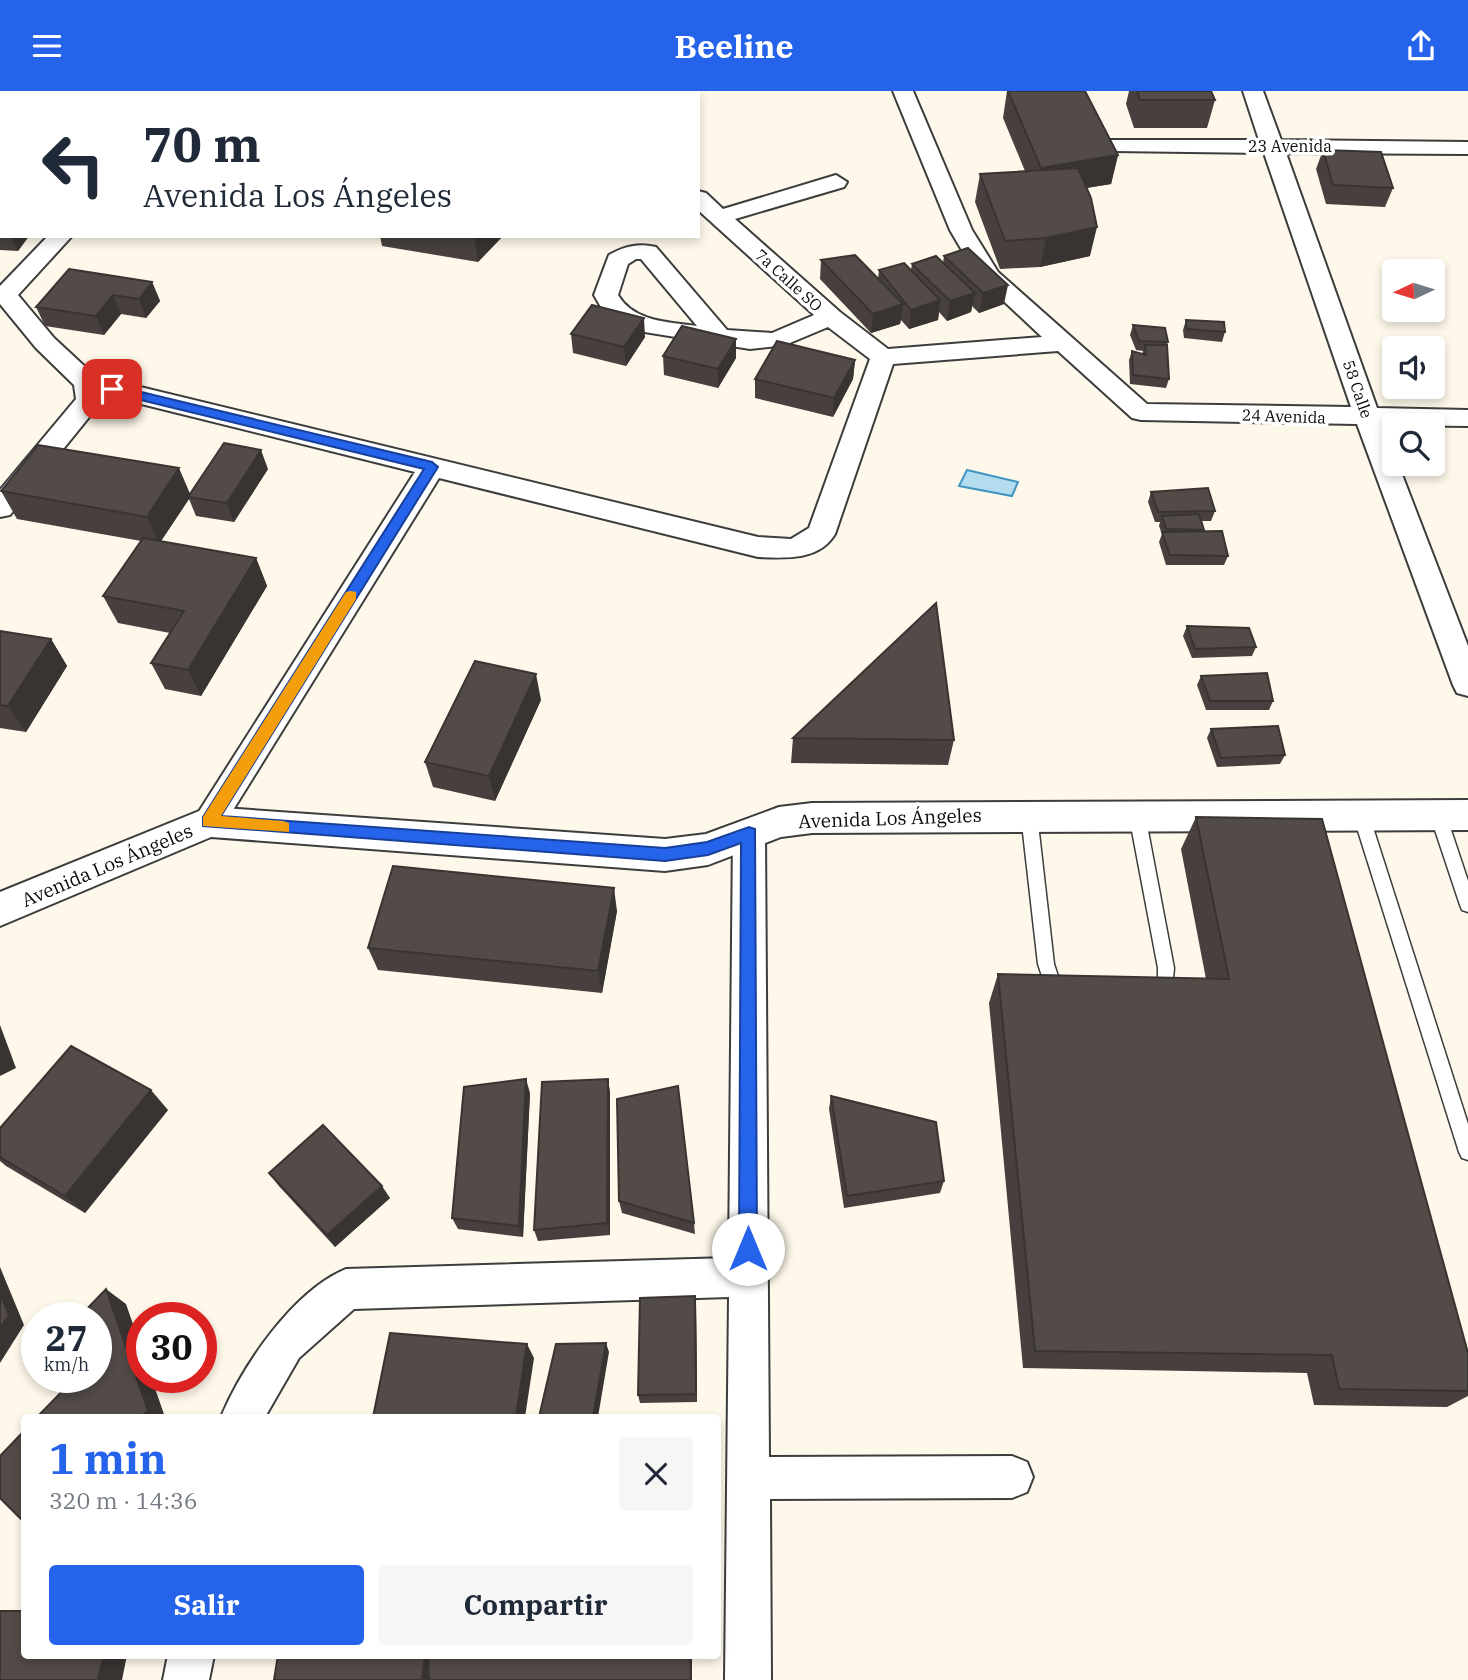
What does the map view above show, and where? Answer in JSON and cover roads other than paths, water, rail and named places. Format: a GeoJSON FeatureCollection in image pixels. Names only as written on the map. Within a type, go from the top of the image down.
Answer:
{"type":"FeatureCollection","features":[{"type":"Feature","properties":{"kind":"street"},"geometry":{"type":"LineString","coordinates":[[903,91],[961,230],[989,276],[1062,343]]}},
{"type":"Feature","properties":{"kind":"street","name":"58 Calle"},"geometry":{"type":"LineString","coordinates":[[1253,91],[1368,419],[1468,685]]}},
{"type":"Feature","properties":{"kind":"street","name":"23 Avenida"},"geometry":{"type":"LineString","coordinates":[[1113,145],[1468,148]]}},
{"type":"Feature","properties":{"kind":"street"},"geometry":{"type":"LineString","coordinates":[[719,217],[836,182]]}},
{"type":"Feature","properties":{"kind":"street","name":"7a Calle SO"},"geometry":{"type":"LineString","coordinates":[[700,200],[831,317],[883,358]]}},
{"type":"Feature","properties":{"kind":"street"},"geometry":{"type":"LineString","coordinates":[[59,238],[3,295],[45,343],[86,382],[758,547],[795,549],[821,534],[883,358],[1062,343]]}},
{"type":"Feature","properties":{"kind":"street"},"geometry":{"type":"LineString","coordinates":[[718,335],[750,341],[776,340],[831,317]]}},
{"type":"Feature","properties":{"kind":"street","name":"24 Avenida"},"geometry":{"type":"LineString","coordinates":[[1062,343],[1141,412],[1368,419],[1468,418]]}},
{"type":"Feature","properties":{"kind":"street"},"geometry":{"type":"LineString","coordinates":[[0,508],[89,400],[86,382]]}},
{"type":"Feature","properties":{"kind":"street"},"geometry":{"type":"LineString","coordinates":[[209,822],[432,467]]}},
{"type":"Feature","properties":{"kind":"street","name":"Avenida Los Ángeles"},"geometry":{"type":"LineString","coordinates":[[0,909],[209,822],[665,855],[708,849],[779,822],[812,818],[1453,815]]}},
{"type":"Feature","properties":{"kind":"street"},"geometry":{"type":"LineString","coordinates":[[748,1680],[749,833]]}},
{"type":"Feature","properties":{"kind":"street"},"geometry":{"type":"LineString","coordinates":[[244,1414],[285,1344],[345,1289],[748,1277]]}},
{"type":"Feature","properties":{"kind":"street"},"geometry":{"type":"LineString","coordinates":[[750,1478],[1012,1477]]}},
{"type":"Feature","properties":{"kind":"street"},"geometry":{"type":"LineString","coordinates":[[186,1680],[190,1659]]}},
{"type":"Feature","properties":{"kind":"lane"},"geometry":{"type":"LineString","coordinates":[[1029,815],[1046,964],[1051,980],[1064,990],[1076,990]]}},
{"type":"Feature","properties":{"kind":"lane"},"geometry":{"type":"LineString","coordinates":[[1137,815],[1166,968],[1166,983],[1152,990],[1140,990]]}},
{"type":"Feature","properties":{"kind":"lane"},"geometry":{"type":"LineString","coordinates":[[1361,815],[1468,1152]]}},
{"type":"Feature","properties":{"kind":"lane"},"geometry":{"type":"LineString","coordinates":[[1453,815],[1468,905]]}},
{"type":"Feature","properties":{"kind":"water"},"geometry":{"type":"Polygon","coordinates":[[[967,470],[1018,482],[1012,496],[959,486],[967,470]]]}}]}
